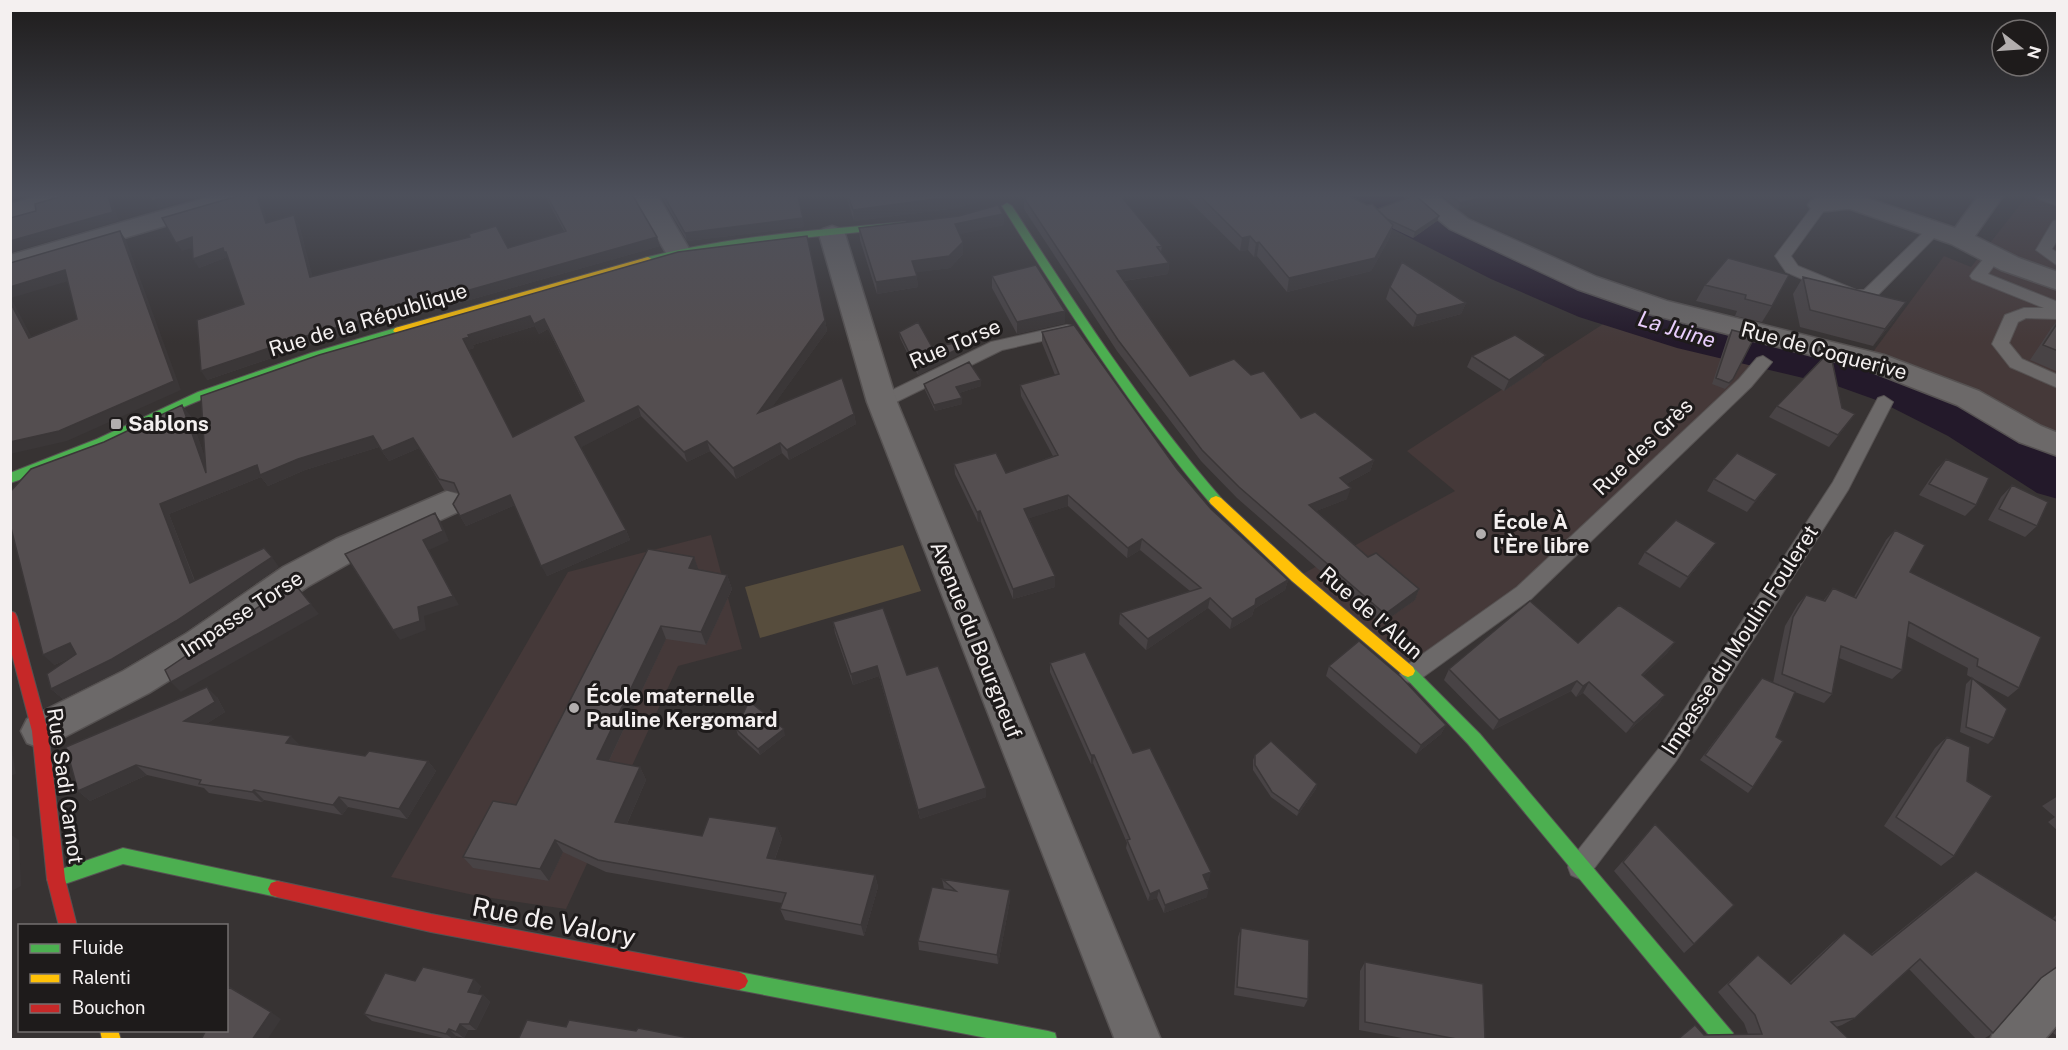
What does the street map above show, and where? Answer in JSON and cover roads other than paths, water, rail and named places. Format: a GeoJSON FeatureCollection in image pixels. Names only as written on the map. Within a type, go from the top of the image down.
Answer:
{"type":"FeatureCollection","features":[{"type":"Feature","properties":{"kind":"street"},"geometry":{"type":"LineString","coordinates":[[10,264],[74,245]]}},
{"type":"Feature","properties":{"kind":"street"},"geometry":{"type":"LineString","coordinates":[[674,245],[678,252]]}},
{"type":"Feature","properties":{"kind":"street","name":"Rue de la République"},"geometry":{"type":"LineString","coordinates":[[10,478],[101,442],[202,395],[315,356],[678,252],[725,245]]}},
{"type":"Feature","properties":{"kind":"street","name":"Avenue du Bourgneuf"},"geometry":{"type":"LineString","coordinates":[[835,245],[882,402],[1138,1040]]}},
{"type":"Feature","properties":{"kind":"street","name":"Rue de l'Alun"},"geometry":{"type":"LineString","coordinates":[[1028,245],[1148,419],[1188,470],[1223,508],[1297,577],[1411,674],[1474,739],[1726,1040]]}},
{"type":"Feature","properties":{"kind":"street","name":"Rue de Coquerive"},"geometry":{"type":"LineString","coordinates":[[1505,245],[1587,283],[1659,308],[1874,362],[1968,398],[2030,434],[2058,445]]}},
{"type":"Feature","properties":{"kind":"street"},"geometry":{"type":"LineString","coordinates":[[1973,245],[2058,282]]}},
{"type":"Feature","properties":{"kind":"street","name":"Impasse Torse"},"geometry":{"type":"LineString","coordinates":[[40,731],[136,682],[200,643],[295,577],[348,548],[447,502]]}},
{"type":"Feature","properties":{"kind":"street","name":"Rue Sadi Carnot"},"geometry":{"type":"LineString","coordinates":[[10,617],[40,731],[57,879],[68,924]]}},
{"type":"Feature","properties":{"kind":"street","name":"Rue de Valory"},"geometry":{"type":"LineString","coordinates":[[57,879],[123,856],[431,923],[1048,1040]]}},
{"type":"Feature","properties":{"kind":"street"},"geometry":{"type":"LineString","coordinates":[[2013,1040],[2058,989]]}},
{"type":"Feature","properties":{"kind":"lane"},"geometry":{"type":"LineString","coordinates":[[1791,245],[1783,256],[1792,269],[1854,295],[1868,295],[1919,245]]}},
{"type":"Feature","properties":{"kind":"lane"},"geometry":{"type":"LineString","coordinates":[[2047,245],[2044,250],[2058,261]]}},
{"type":"Feature","properties":{"kind":"lane"},"geometry":{"type":"LineString","coordinates":[[1994,255],[1978,276],[2058,308]]}},
{"type":"Feature","properties":{"kind":"lane"},"geometry":{"type":"LineString","coordinates":[[2058,314],[2024,313],[2011,319],[2000,344],[2016,363],[2058,382]]}},
{"type":"Feature","properties":{"kind":"lane","name":"Rue Torse"},"geometry":{"type":"LineString","coordinates":[[882,402],[997,346],[1084,326]]}},
{"type":"Feature","properties":{"kind":"lane","name":"Rue des Grès"},"geometry":{"type":"LineString","coordinates":[[1411,674],[1524,593],[1745,383],[1763,362]]}},
{"type":"Feature","properties":{"kind":"lane","name":"Impasse du Moulin Fouleret"},"geometry":{"type":"LineString","coordinates":[[1580,867],[1668,754],[1841,485],[1884,402]]}},
{"type":"Feature","properties":{"kind":"waterway","name":"La Juine"},"geometry":{"type":"LineString","coordinates":[[1462,245],[1568,294],[1647,321],[1696,336],[1838,368],[1899,387],[1969,422],[2058,477]]}},
{"type":"Feature","properties":{"kind":"place","name":"Sablons"},"geometry":{"type":"Point","coordinates":[116,424]}},
{"type":"Feature","properties":{"kind":"place","name":"École À l'Ère libre"},"geometry":{"type":"Point","coordinates":[1481,534]}},
{"type":"Feature","properties":{"kind":"place","name":"École maternelle Pauline Kergomard"},"geometry":{"type":"Point","coordinates":[574,708]}}]}
